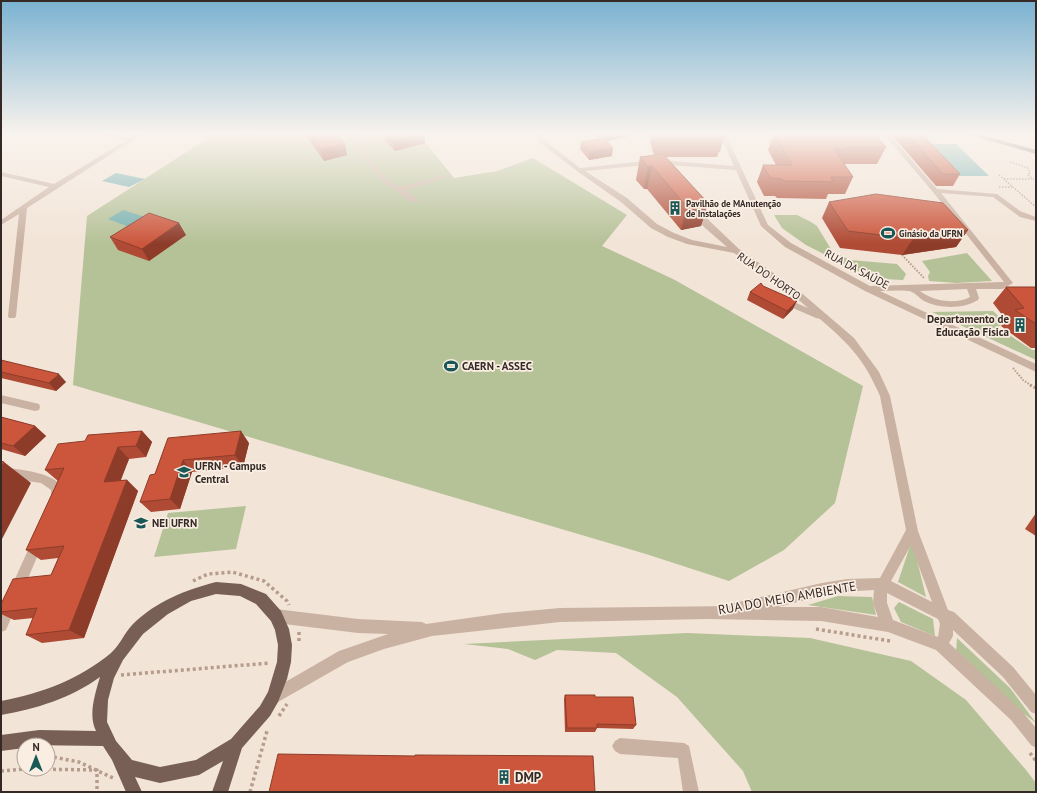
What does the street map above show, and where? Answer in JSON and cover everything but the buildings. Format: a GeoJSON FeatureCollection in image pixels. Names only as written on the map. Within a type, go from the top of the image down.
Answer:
{"type":"FeatureCollection","features":[{"type":"Feature","properties":{"kind":"main road"},"geometry":{"type":"LineString","coordinates":[[1,743],[39,738],[110,744],[127,767],[160,775],[199,767],[236,744],[270,717],[273,697],[280,679],[284,662],[285,645],[282,629],[276,616],[261,599],[241,590],[216,588],[189,595],[163,609],[138,629],[118,655],[107,676],[101,700],[100,723],[110,744],[134,792]]}},
{"type":"Feature","properties":{"kind":"main road"},"geometry":{"type":"LineString","coordinates":[[1,708],[29,702],[78,684],[118,655]]}},
{"type":"Feature","properties":{"kind":"main road"},"geometry":{"type":"LineString","coordinates":[[220,792],[236,744]]}},
{"type":"Feature","properties":{"kind":"street"},"geometry":{"type":"LineString","coordinates":[[1,223],[23,207],[83,170]]}},
{"type":"Feature","properties":{"kind":"street"},"geometry":{"type":"LineString","coordinates":[[376,170],[384,180],[415,200]]}},
{"type":"Feature","properties":{"kind":"street","name":"RUA DO HORTO"},"geometry":{"type":"LineString","coordinates":[[579,170],[624,200],[654,226],[671,235],[690,242],[736,251],[796,292],[851,340],[866,359],[876,375],[885,396],[912,531],[947,630],[941,646]]}},
{"type":"Feature","properties":{"kind":"street","name":"RUA DA SAÚDE"},"geometry":{"type":"LineString","coordinates":[[738,170],[765,226],[788,245],[868,289],[1036,368]]}},
{"type":"Feature","properties":{"kind":"street"},"geometry":{"type":"LineString","coordinates":[[868,289],[1004,286],[1009,283],[917,170]]}},
{"type":"Feature","properties":{"kind":"street"},"geometry":{"type":"LineString","coordinates":[[1,174],[56,187]]}},
{"type":"Feature","properties":{"kind":"street"},"geometry":{"type":"LineString","coordinates":[[399,190],[444,176]]}},
{"type":"Feature","properties":{"kind":"street"},"geometry":{"type":"LineString","coordinates":[[935,192],[995,195],[1003,199],[1017,213],[1036,220]]}},
{"type":"Feature","properties":{"kind":"street"},"geometry":{"type":"LineString","coordinates":[[12,316],[23,207]]}},
{"type":"Feature","properties":{"kind":"street"},"geometry":{"type":"LineString","coordinates":[[691,207],[707,225],[736,251]]}},
{"type":"Feature","properties":{"kind":"street"},"geometry":{"type":"LineString","coordinates":[[911,287],[930,301],[945,303],[971,302],[975,298],[970,286]]}},
{"type":"Feature","properties":{"kind":"street"},"geometry":{"type":"LineString","coordinates":[[777,298],[826,319]]}},
{"type":"Feature","properties":{"kind":"street"},"geometry":{"type":"LineString","coordinates":[[1,399],[35,407]]}},
{"type":"Feature","properties":{"kind":"street"},"geometry":{"type":"LineString","coordinates":[[1,472],[44,479],[53,484],[57,488],[58,497],[51,511]]}},
{"type":"Feature","properties":{"kind":"street"},"geometry":{"type":"LineString","coordinates":[[888,625],[880,602],[883,584],[912,531]]}},
{"type":"Feature","properties":{"kind":"street"},"geometry":{"type":"LineString","coordinates":[[1,625],[42,533]]}},
{"type":"Feature","properties":{"kind":"street","name":"RUA DO MEIO AMBIENTE"},"geometry":{"type":"LineString","coordinates":[[706,612],[759,605],[822,589],[847,585],[883,584],[942,613],[1008,672],[1036,707]]}},
{"type":"Feature","properties":{"kind":"street","name":"RUA DO MEIO AMBIENTE"},"geometry":{"type":"LineString","coordinates":[[273,697],[344,656],[365,648],[432,629],[560,615],[706,612],[821,614],[888,625],[941,646],[1016,715],[1031,745]]}},
{"type":"Feature","properties":{"kind":"street","name":"RUA DO MEIO AMBIENTE"},"geometry":{"type":"LineString","coordinates":[[276,616],[358,626],[432,629]]}},
{"type":"Feature","properties":{"kind":"street"},"geometry":{"type":"LineString","coordinates":[[620,746],[684,751],[691,792]]}},
{"type":"Feature","properties":{"kind":"path"},"geometry":{"type":"LineString","coordinates":[[1029,170],[1030,172],[1028,175],[1033,179]]}},
{"type":"Feature","properties":{"kind":"path"},"geometry":{"type":"LineString","coordinates":[[999,175],[1036,206]]}},
{"type":"Feature","properties":{"kind":"path"},"geometry":{"type":"LineString","coordinates":[[1004,179],[1036,179]]}},
{"type":"Feature","properties":{"kind":"path"},"geometry":{"type":"LineString","coordinates":[[902,255],[920,273]]}},
{"type":"Feature","properties":{"kind":"path"},"geometry":{"type":"LineString","coordinates":[[190,582],[208,574],[232,572],[264,581],[287,601],[300,635],[299,648]]}},
{"type":"Feature","properties":{"kind":"path"},"geometry":{"type":"LineString","coordinates":[[808,627],[896,643]]}},
{"type":"Feature","properties":{"kind":"path"},"geometry":{"type":"LineString","coordinates":[[107,676],[284,662]]}},
{"type":"Feature","properties":{"kind":"path"},"geometry":{"type":"LineString","coordinates":[[289,698],[287,706],[270,717],[289,698]]}},
{"type":"Feature","properties":{"kind":"path"},"geometry":{"type":"LineString","coordinates":[[250,792],[266,732],[270,727]]}},
{"type":"Feature","properties":{"kind":"path"},"geometry":{"type":"LineString","coordinates":[[1031,745],[1036,761]]}},
{"type":"Feature","properties":{"kind":"path"},"geometry":{"type":"LineString","coordinates":[[56,758],[79,762],[114,778],[117,783]]}},
{"type":"Feature","properties":{"kind":"path"},"geometry":{"type":"LineString","coordinates":[[56,769],[97,770]]}},
{"type":"Feature","properties":{"kind":"path"},"geometry":{"type":"LineString","coordinates":[[1,771],[16,770]]}},
{"type":"Feature","properties":{"kind":"path"},"geometry":{"type":"LineString","coordinates":[[97,770],[97,792]]}},
{"type":"Feature","properties":{"kind":"green space","name":"CAERN - ASSEC"},"geometry":{"type":"Polygon","coordinates":[[[158,170],[448,170],[454,178],[500,170],[553,170],[627,215],[602,246],[673,279],[863,386],[835,503],[784,550],[729,581],[646,554],[73,385],[87,216],[158,170]]]}},
{"type":"Feature","properties":{"kind":"green space"},"geometry":{"type":"Polygon","coordinates":[[[774,215],[797,215],[811,222],[817,226],[832,251],[850,260],[897,264],[906,274],[903,280],[883,279],[857,271],[806,245],[782,228],[774,215]]]}},
{"type":"Feature","properties":{"kind":"green space"},"geometry":{"type":"Polygon","coordinates":[[[967,253],[992,281],[956,283],[929,281],[928,276],[930,272],[922,261],[967,253]]]}},
{"type":"Feature","properties":{"kind":"green space"},"geometry":{"type":"Polygon","coordinates":[[[993,311],[1006,323],[997,327],[1032,350],[1036,350],[1036,360],[932,312],[993,311]]]}},
{"type":"Feature","properties":{"kind":"green space"},"geometry":{"type":"Polygon","coordinates":[[[246,506],[236,549],[154,557],[168,513],[246,506]]]}},
{"type":"Feature","properties":{"kind":"green space"},"geometry":{"type":"Polygon","coordinates":[[[912,540],[926,597],[898,582],[912,540]]]}},
{"type":"Feature","properties":{"kind":"green space"},"geometry":{"type":"Polygon","coordinates":[[[838,596],[872,597],[876,615],[808,605],[838,596]]]}},
{"type":"Feature","properties":{"kind":"green space"},"geometry":{"type":"Polygon","coordinates":[[[899,602],[933,619],[935,636],[901,622],[894,608],[899,602]]]}},
{"type":"Feature","properties":{"kind":"green space"},"geometry":{"type":"Polygon","coordinates":[[[687,633],[810,638],[911,661],[966,700],[1036,783],[1036,792],[752,792],[743,771],[677,697],[616,653],[557,650],[535,660],[508,649],[464,644],[687,633]]]}},
{"type":"Feature","properties":{"kind":"green space"},"geometry":{"type":"Polygon","coordinates":[[[957,638],[1010,688],[1036,723],[1014,706],[956,652],[957,638]]]}},
{"type":"Feature","properties":{"kind":"water"},"geometry":{"type":"Polygon","coordinates":[[[948,170],[983,170],[989,176],[954,176],[948,170]]]}},
{"type":"Feature","properties":{"kind":"water"},"geometry":{"type":"Polygon","coordinates":[[[116,173],[145,179],[129,187],[102,181],[116,173]]]}},
{"type":"Feature","properties":{"kind":"water"},"geometry":{"type":"Polygon","coordinates":[[[123,210],[148,218],[132,228],[108,219],[123,210]]]}},
{"type":"Feature","properties":{"kind":"place","name":"Pavilhão de MAnutenção de Instalações"},"geometry":{"type":"Point","coordinates":[675,208]}},
{"type":"Feature","properties":{"kind":"place","name":"Ginásio da UFRN"},"geometry":{"type":"Point","coordinates":[888,233]}},
{"type":"Feature","properties":{"kind":"place","name":"Departamento de Educação Física"},"geometry":{"type":"Point","coordinates":[1020,325]}},
{"type":"Feature","properties":{"kind":"place","name":"CAERN - ASSEC"},"geometry":{"type":"Point","coordinates":[451,366]}},
{"type":"Feature","properties":{"kind":"place","name":"UFRN - Campus Central"},"geometry":{"type":"Point","coordinates":[184,472]}},
{"type":"Feature","properties":{"kind":"place","name":"NEI UFRN"},"geometry":{"type":"Point","coordinates":[141,523]}},
{"type":"Feature","properties":{"kind":"place","name":"DMP"},"geometry":{"type":"Point","coordinates":[504,777]}}]}
